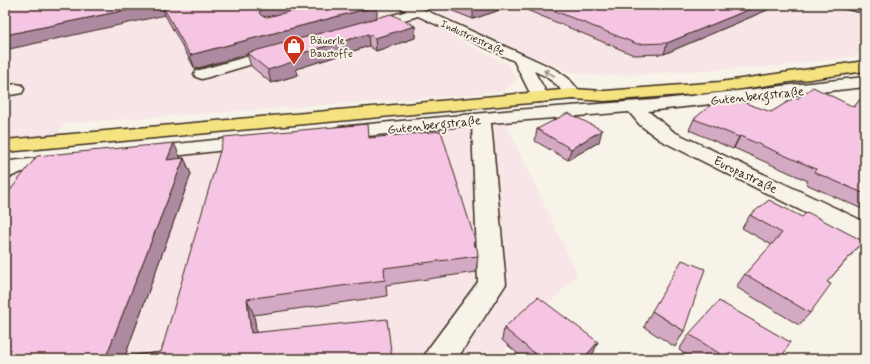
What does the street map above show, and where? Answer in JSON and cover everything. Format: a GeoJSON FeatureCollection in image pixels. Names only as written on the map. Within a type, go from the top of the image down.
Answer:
{"type":"FeatureCollection","features":[{"type":"Feature","properties":{"kind":"main road"},"geometry":{"type":"LineString","coordinates":[[5,146],[573,94],[605,96],[720,87],[768,79],[834,72],[865,66]]}},
{"type":"Feature","properties":{"kind":"street","name":"Industriestraße"},"geometry":{"type":"LineString","coordinates":[[404,5],[551,73],[563,82],[573,94]]}},
{"type":"Feature","properties":{"kind":"street"},"geometry":{"type":"LineString","coordinates":[[847,5],[865,9]]}},
{"type":"Feature","properties":{"kind":"street"},"geometry":{"type":"LineString","coordinates":[[359,29],[419,12]]}},
{"type":"Feature","properties":{"kind":"street"},"geometry":{"type":"LineString","coordinates":[[202,74],[292,48]]}},
{"type":"Feature","properties":{"kind":"street","name":"Industriestraße"},"geometry":{"type":"LineString","coordinates":[[520,59],[540,97]]}},
{"type":"Feature","properties":{"kind":"street","name":"Gutenbergstraße"},"geometry":{"type":"LineString","coordinates":[[316,136],[515,115],[634,107],[812,89],[865,82]]}},
{"type":"Feature","properties":{"kind":"street","name":"Europastraße"},"geometry":{"type":"LineString","coordinates":[[634,107],[647,121],[667,136],[865,232]]}},
{"type":"Feature","properties":{"kind":"street"},"geometry":{"type":"LineString","coordinates":[[439,359],[492,284],[481,119]]}},
{"type":"Feature","properties":{"kind":"street"},"geometry":{"type":"LineString","coordinates":[[127,155],[269,140]]}},
{"type":"Feature","properties":{"kind":"street"},"geometry":{"type":"LineString","coordinates":[[9,173],[80,160]]}},
{"type":"Feature","properties":{"kind":"shaded area"},"geometry":{"type":"Polygon","coordinates":[[[5,5],[830,5],[865,13],[865,53],[851,57],[780,66],[602,76],[567,71],[476,32],[456,39],[506,63],[517,79],[503,91],[453,96],[67,123],[47,142],[5,146],[5,5]]]}},
{"type":"Feature","properties":{"kind":"shaded area"},"geometry":{"type":"Polygon","coordinates":[[[505,122],[577,274],[496,359],[5,359],[5,169],[505,122]]]}},
{"type":"Feature","properties":{"kind":"building"},"geometry":{"type":"Polygon","coordinates":[[[5,5],[151,5],[5,35],[5,5]]]}},
{"type":"Feature","properties":{"kind":"building"},"geometry":{"type":"Polygon","coordinates":[[[162,5],[274,5],[262,8],[259,13],[262,16],[267,17],[318,5],[377,6],[190,55],[162,5]]]}},
{"type":"Feature","properties":{"kind":"building"},"geometry":{"type":"Polygon","coordinates":[[[462,5],[487,5],[473,10],[462,5]]]}},
{"type":"Feature","properties":{"kind":"building"},"geometry":{"type":"Polygon","coordinates":[[[540,5],[760,5],[667,43],[637,44],[540,5]]]}},
{"type":"Feature","properties":{"kind":"building"},"geometry":{"type":"Polygon","coordinates":[[[391,14],[415,26],[375,38],[368,34],[289,57],[295,61],[268,70],[247,53],[391,14]]]}},
{"type":"Feature","properties":{"kind":"building"},"geometry":{"type":"Polygon","coordinates":[[[813,87],[854,107],[865,93],[865,194],[814,172],[816,169],[740,136],[739,137],[694,119],[713,103],[718,104],[728,97],[771,112],[794,98],[797,99],[813,87]]]}},
{"type":"Feature","properties":{"kind":"building"},"geometry":{"type":"Polygon","coordinates":[[[568,113],[602,130],[571,149],[537,129],[568,113]]]}},
{"type":"Feature","properties":{"kind":"building"},"geometry":{"type":"Polygon","coordinates":[[[368,124],[369,138],[441,131],[475,240],[473,244],[477,248],[478,256],[384,268],[385,280],[247,299],[251,333],[387,319],[392,359],[105,359],[161,352],[224,137],[368,124]]]}},
{"type":"Feature","properties":{"kind":"building"},"geometry":{"type":"Polygon","coordinates":[[[174,143],[167,160],[184,158],[105,359],[5,359],[5,197],[37,156],[174,143]]]}},
{"type":"Feature","properties":{"kind":"building"},"geometry":{"type":"Polygon","coordinates":[[[769,200],[802,217],[807,212],[863,241],[827,282],[831,284],[810,313],[745,274],[782,233],[750,215],[769,200]]]}},
{"type":"Feature","properties":{"kind":"building"},"geometry":{"type":"Polygon","coordinates":[[[682,260],[705,269],[684,331],[652,311],[682,260]]]}},
{"type":"Feature","properties":{"kind":"building"},"geometry":{"type":"Polygon","coordinates":[[[538,297],[598,342],[583,359],[541,359],[504,328],[538,297]]]}},
{"type":"Feature","properties":{"kind":"building"},"geometry":{"type":"Polygon","coordinates":[[[719,301],[790,342],[781,359],[728,359],[689,334],[719,301]]]}},
{"type":"Feature","properties":{"kind":"place","name":"Bäuerle Baustoffe"},"geometry":{"type":"Point","coordinates":[294,66]}}]}
